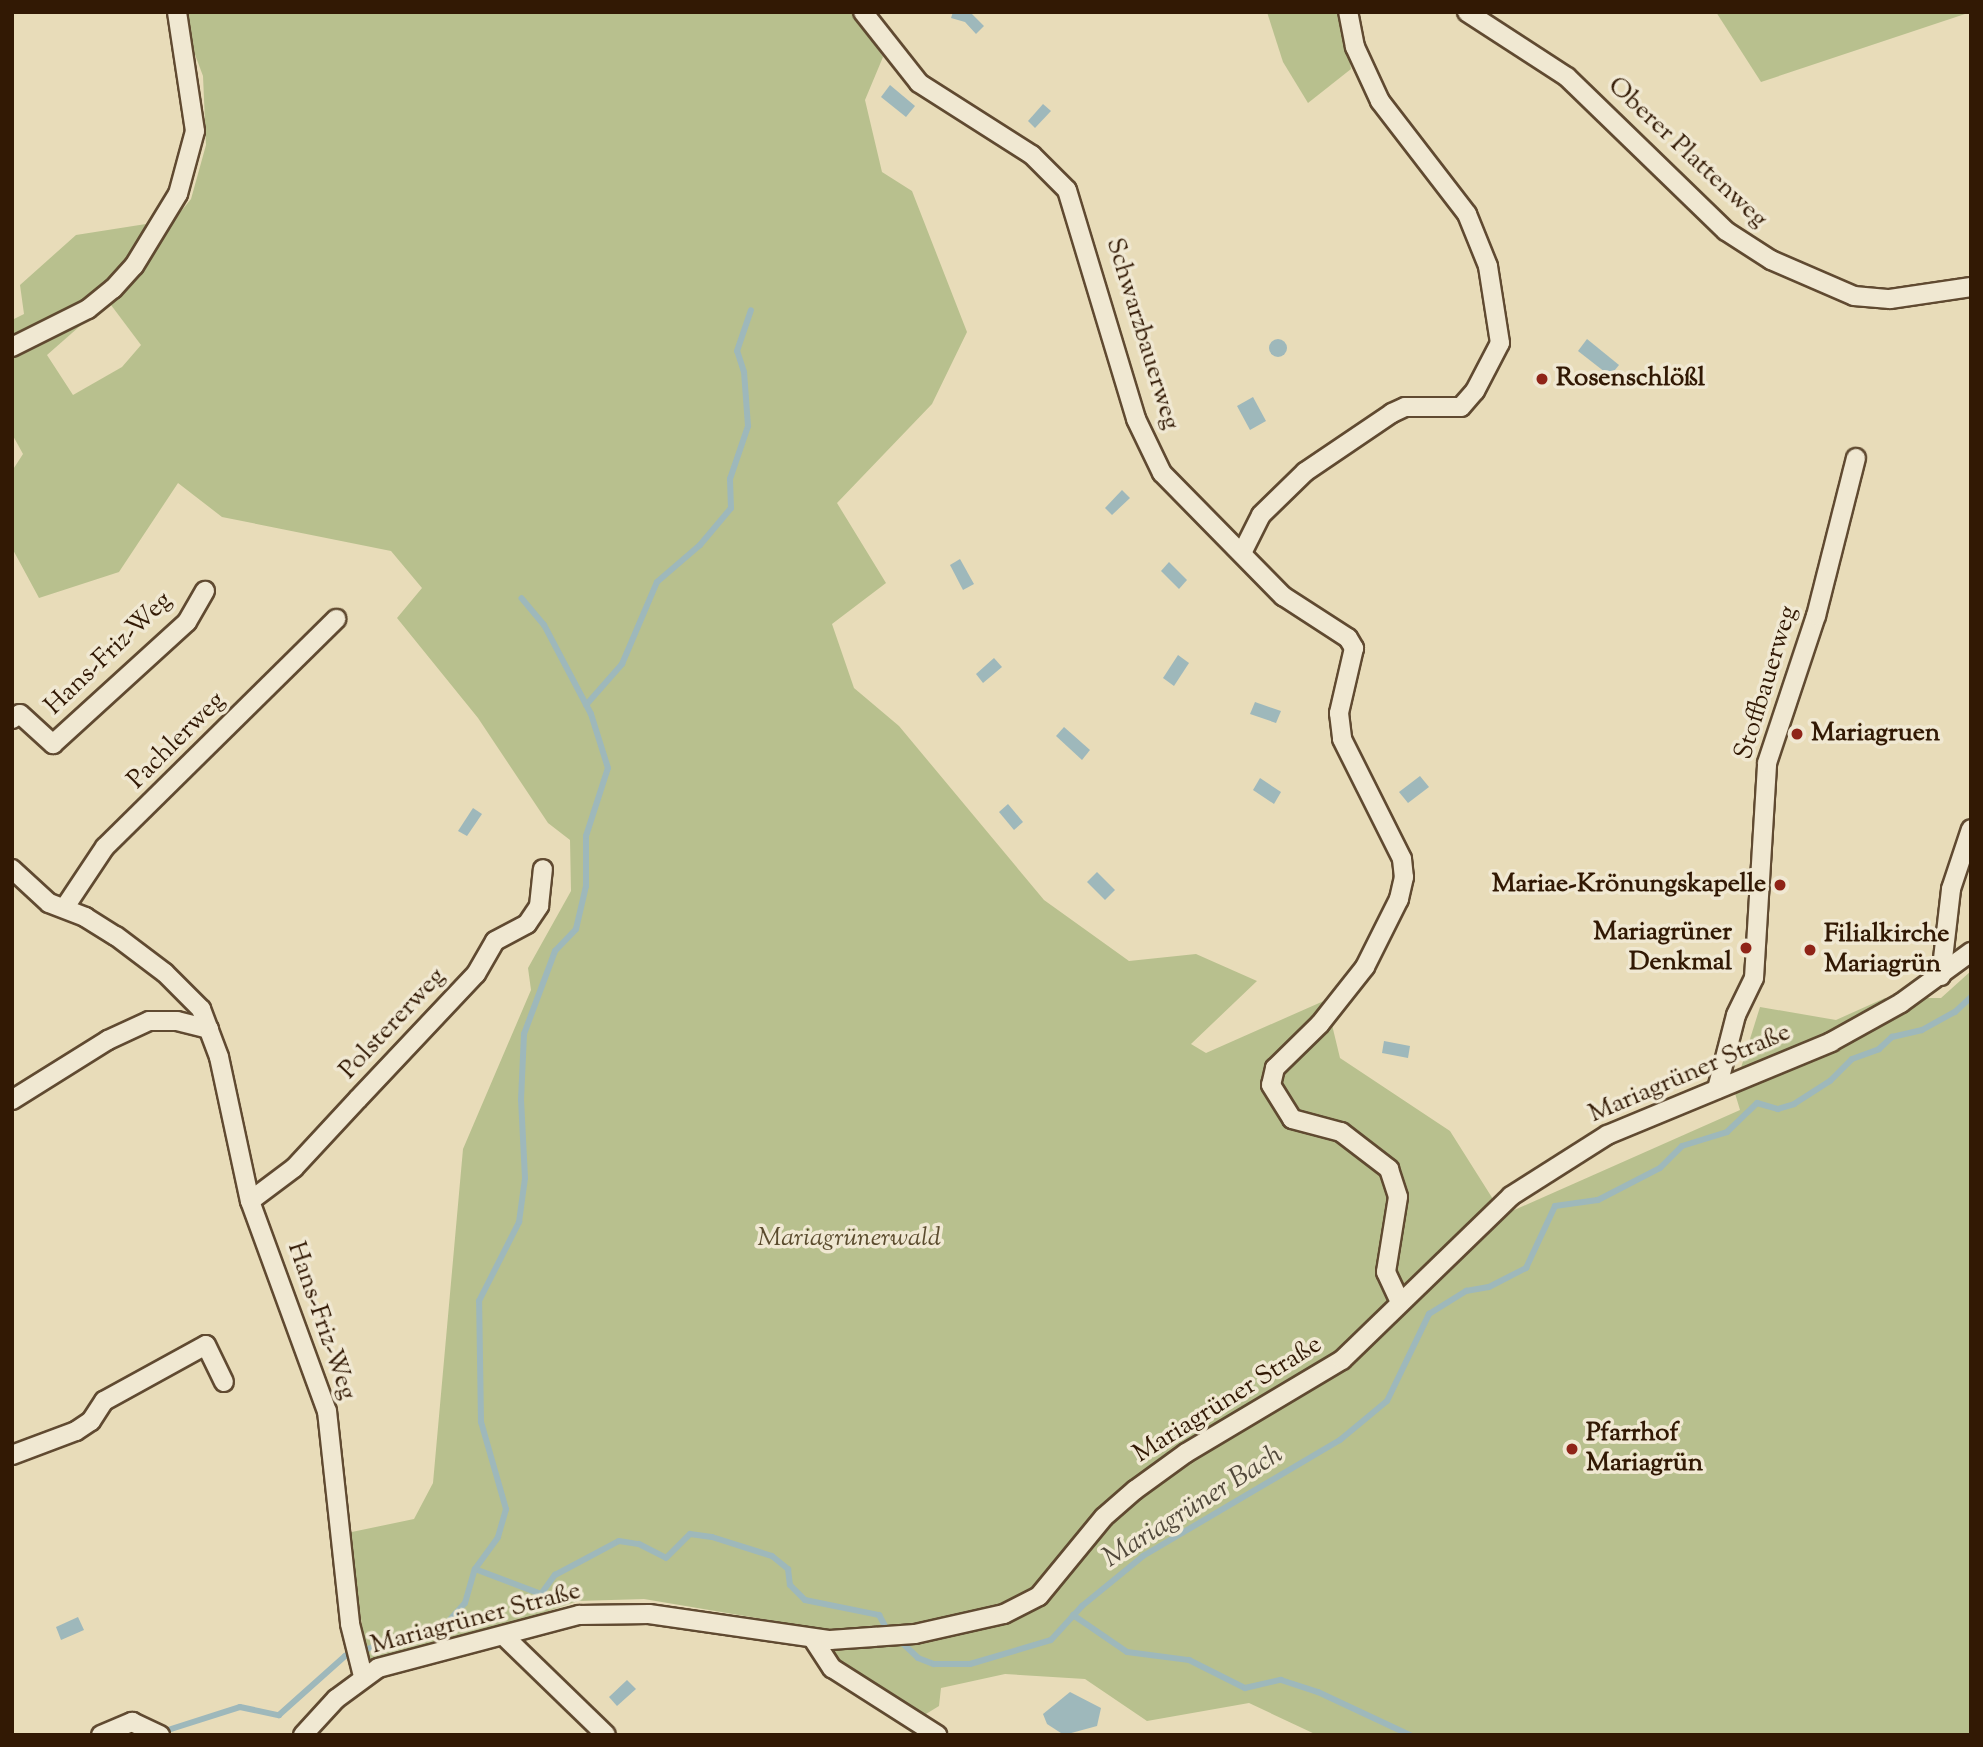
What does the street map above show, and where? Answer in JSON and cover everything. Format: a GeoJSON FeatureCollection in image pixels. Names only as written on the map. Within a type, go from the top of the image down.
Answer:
{"type":"FeatureCollection","features":[{"type":"Feature","properties":{"kind":"street"},"geometry":{"type":"LineString","coordinates":[[12,347],[88,309],[113,289],[134,266],[178,194],[195,131],[177,12]]}},
{"type":"Feature","properties":{"kind":"street","name":"Schwarzbauerweg"},"geometry":{"type":"LineString","coordinates":[[863,12],[919,83],[1032,155],[1067,190],[1141,430],[1162,472],[1283,596],[1348,638],[1354,648],[1339,713],[1342,739],[1402,859],[1404,877],[1383,933],[1365,967],[1320,1024],[1275,1068],[1271,1085],[1293,1119],[1341,1132],[1389,1168],[1398,1197],[1386,1272],[1400,1302]]}},
{"type":"Feature","properties":{"kind":"street"},"geometry":{"type":"LineString","coordinates":[[1241,553],[1261,514],[1305,472],[1392,414],[1405,407],[1461,407],[1475,391],[1500,343],[1488,266],[1467,214],[1380,101],[1355,47],[1348,12]]}},
{"type":"Feature","properties":{"kind":"street","name":"Oberer Plattenweg"},"geometry":{"type":"LineString","coordinates":[[1467,12],[1567,77],[1726,231],[1771,260],[1854,296],[1890,299],[1971,287]]}},
{"type":"Feature","properties":{"kind":"street","name":"Stoffbauerweg"},"geometry":{"type":"LineString","coordinates":[[1717,1089],[1736,1015],[1754,978],[1767,763],[1816,616],[1856,458]]}},
{"type":"Feature","properties":{"kind":"street","name":"Hans-Friz-Weg"},"geometry":{"type":"LineString","coordinates":[[12,719],[20,714],[53,744],[187,622],[205,591]]}},
{"type":"Feature","properties":{"kind":"street","name":"Pachlerweg"},"geometry":{"type":"LineString","coordinates":[[65,907],[105,847],[336,620]]}},
{"type":"Feature","properties":{"kind":"street"},"geometry":{"type":"LineString","coordinates":[[1941,976],[1951,889],[1971,829]]}},
{"type":"Feature","properties":{"kind":"street","name":"Hans-Friz-Weg"},"geometry":{"type":"LineString","coordinates":[[12,869],[34,893],[116,936],[165,973],[201,1009],[209,1029],[250,1200],[327,1411],[358,1661]]}},
{"type":"Feature","properties":{"kind":"street","name":"Polstererweg"},"geometry":{"type":"LineString","coordinates":[[250,1200],[294,1168],[476,974],[495,941],[527,924],[539,906],[543,869]]}},
{"type":"Feature","properties":{"kind":"street","name":"Mariagrüner Straße"},"geometry":{"type":"LineString","coordinates":[[303,1735],[358,1661],[387,1666],[506,1638],[579,1615],[662,1616],[813,1639],[866,1639],[915,1634],[1004,1614],[1039,1596],[1104,1517],[1135,1490],[1195,1447],[1342,1360],[1521,1189],[1607,1135],[1830,1042],[1941,976],[1971,951]]}},
{"type":"Feature","properties":{"kind":"street"},"geometry":{"type":"LineString","coordinates":[[12,1100],[108,1041],[149,1021],[177,1021],[209,1029]]}},
{"type":"Feature","properties":{"kind":"street"},"geometry":{"type":"LineString","coordinates":[[12,1455],[92,1421],[104,1401],[206,1345],[224,1381]]}},
{"type":"Feature","properties":{"kind":"street"},"geometry":{"type":"LineString","coordinates":[[506,1638],[607,1735]]}},
{"type":"Feature","properties":{"kind":"street"},"geometry":{"type":"LineString","coordinates":[[813,1639],[832,1668],[937,1735]]}},
{"type":"Feature","properties":{"kind":"street"},"geometry":{"type":"LineString","coordinates":[[101,1735],[132,1722],[160,1735]]}},
{"type":"Feature","properties":{"kind":"green space","name":"Mariagrünerwald"},"geometry":{"type":"Polygon","coordinates":[[[187,12],[854,12],[883,57],[865,100],[882,172],[912,191],[967,332],[932,404],[837,503],[886,583],[832,624],[854,688],[899,726],[1044,900],[1129,961],[1196,954],[1257,981],[1191,1044],[1206,1053],[1326,1000],[1340,1058],[1450,1131],[1503,1215],[1740,1110],[1734,1090],[1760,1007],[1836,1020],[1885,998],[1941,998],[1971,971],[1971,1735],[1317,1735],[1249,1703],[1147,1721],[1085,1679],[1005,1674],[941,1688],[939,1706],[921,1717],[851,1671],[809,1627],[644,1599],[578,1601],[488,1632],[368,1662],[347,1533],[414,1519],[433,1483],[463,1149],[531,990],[528,968],[571,891],[570,840],[548,823],[478,718],[397,618],[422,588],[391,551],[222,517],[178,483],[119,572],[39,598],[12,548],[12,471],[23,454],[12,434],[12,320],[24,314],[20,285],[76,235],[146,224],[105,304],[47,355],[73,395],[122,367],[141,345],[108,301],[191,199],[206,145],[203,76],[185,28],[187,12]]]}},
{"type":"Feature","properties":{"kind":"green space"},"geometry":{"type":"Polygon","coordinates":[[[1267,12],[1341,12],[1351,69],[1308,103],[1283,62],[1267,12]]]}},
{"type":"Feature","properties":{"kind":"green space"},"geometry":{"type":"Polygon","coordinates":[[[1716,12],[1971,12],[1761,82],[1716,12]]]}},
{"type":"Feature","properties":{"kind":"water"},"geometry":{"type":"Polygon","coordinates":[[[953,12],[971,13],[984,26],[976,34],[965,22],[951,18],[953,12]]]}},
{"type":"Feature","properties":{"kind":"water"},"geometry":{"type":"Polygon","coordinates":[[[890,85],[915,106],[906,117],[881,97],[890,85]]]}},
{"type":"Feature","properties":{"kind":"water"},"geometry":{"type":"Polygon","coordinates":[[[1043,104],[1051,111],[1035,128],[1028,121],[1043,104]]]}},
{"type":"Feature","properties":{"kind":"water"},"geometry":{"type":"Polygon","coordinates":[[[1274,339],[1282,339],[1287,348],[1285,355],[1274,357],[1269,352],[1269,344],[1274,339]]]}},
{"type":"Feature","properties":{"kind":"water"},"geometry":{"type":"Polygon","coordinates":[[[1587,339],[1619,365],[1610,376],[1578,351],[1587,339]]]}},
{"type":"Feature","properties":{"kind":"water"},"geometry":{"type":"Polygon","coordinates":[[[1253,397],[1266,421],[1250,430],[1237,406],[1253,397]]]}},
{"type":"Feature","properties":{"kind":"water"},"geometry":{"type":"Polygon","coordinates":[[[1122,490],[1130,498],[1112,515],[1105,508],[1122,490]]]}},
{"type":"Feature","properties":{"kind":"water"},"geometry":{"type":"Polygon","coordinates":[[[960,559],[974,584],[963,590],[950,565],[960,559]]]}},
{"type":"Feature","properties":{"kind":"water"},"geometry":{"type":"Polygon","coordinates":[[[1169,562],[1187,580],[1179,589],[1161,571],[1169,562]]]}},
{"type":"Feature","properties":{"kind":"water"},"geometry":{"type":"Polygon","coordinates":[[[1178,655],[1189,663],[1174,686],[1163,678],[1178,655]]]}},
{"type":"Feature","properties":{"kind":"water"},"geometry":{"type":"Polygon","coordinates":[[[994,658],[1002,667],[983,683],[976,674],[994,658]]]}},
{"type":"Feature","properties":{"kind":"water"},"geometry":{"type":"Polygon","coordinates":[[[1255,702],[1281,711],[1276,723],[1250,714],[1255,702]]]}},
{"type":"Feature","properties":{"kind":"water"},"geometry":{"type":"Polygon","coordinates":[[[1064,727],[1090,750],[1082,760],[1056,736],[1064,727]]]}},
{"type":"Feature","properties":{"kind":"water"},"geometry":{"type":"Polygon","coordinates":[[[1420,776],[1429,787],[1408,803],[1399,792],[1420,776]]]}},
{"type":"Feature","properties":{"kind":"water"},"geometry":{"type":"Polygon","coordinates":[[[1260,778],[1281,792],[1274,804],[1253,790],[1260,778]]]}},
{"type":"Feature","properties":{"kind":"water"},"geometry":{"type":"Polygon","coordinates":[[[1008,804],[1023,822],[1014,830],[999,812],[1008,804]]]}},
{"type":"Feature","properties":{"kind":"water"},"geometry":{"type":"Polygon","coordinates":[[[473,808],[482,814],[467,836],[458,831],[473,808]]]}},
{"type":"Feature","properties":{"kind":"water"},"geometry":{"type":"Polygon","coordinates":[[[1097,872],[1115,890],[1105,900],[1087,882],[1097,872]]]}},
{"type":"Feature","properties":{"kind":"water"},"geometry":{"type":"Polygon","coordinates":[[[1384,1041],[1410,1046],[1408,1058],[1382,1053],[1384,1041]]]}},
{"type":"Feature","properties":{"kind":"water"},"geometry":{"type":"Polygon","coordinates":[[[78,1617],[84,1630],[61,1640],[56,1627],[78,1617]]]}},
{"type":"Feature","properties":{"kind":"water"},"geometry":{"type":"Polygon","coordinates":[[[627,1680],[636,1689],[617,1706],[609,1697],[627,1680]]]}},
{"type":"Feature","properties":{"kind":"water"},"geometry":{"type":"Polygon","coordinates":[[[1070,1692],[1101,1708],[1097,1726],[1064,1735],[1047,1724],[1043,1714],[1070,1692]]]}},
{"type":"Feature","properties":{"kind":"waterway"},"geometry":{"type":"LineString","coordinates":[[586,705],[622,664],[657,582],[700,545],[731,508],[730,479],[748,426],[744,372],[737,351],[751,310]]}},
{"type":"Feature","properties":{"kind":"waterway"},"geometry":{"type":"LineString","coordinates":[[171,1729],[240,1707],[279,1715],[345,1656],[446,1624],[465,1603],[475,1569],[498,1537],[506,1509],[481,1422],[479,1301],[519,1222],[525,1178],[521,1100],[524,1034],[555,951],[576,929],[586,886],[586,836],[608,768],[591,714],[544,625],[521,598]]}},
{"type":"Feature","properties":{"kind":"waterway","name":"Mariagrüner Bach"},"geometry":{"type":"LineString","coordinates":[[899,1640],[918,1658],[934,1664],[970,1664],[1051,1640],[1082,1606],[1143,1556],[1340,1440],[1387,1401],[1429,1314],[1466,1291],[1489,1287],[1526,1268],[1555,1206],[1598,1200],[1660,1168],[1682,1146],[1727,1132],[1757,1103],[1778,1109],[1794,1104],[1830,1081],[1852,1059],[1879,1049],[1892,1037],[1922,1030],[1955,1012],[1971,997]]}},
{"type":"Feature","properties":{"kind":"waterway","name":"Mariagrüner Bach"},"geometry":{"type":"LineString","coordinates":[[475,1569],[541,1594],[555,1575],[619,1541],[639,1544],[666,1558],[690,1534],[712,1537],[772,1556],[788,1569],[790,1585],[805,1600],[879,1615],[888,1631]]}},
{"type":"Feature","properties":{"kind":"waterway"},"geometry":{"type":"LineString","coordinates":[[1073,1615],[1127,1652],[1189,1660],[1245,1688],[1281,1680],[1318,1692],[1410,1735]]}},
{"type":"Feature","properties":{"kind":"place","name":"Rosenschlößl"},"geometry":{"type":"Point","coordinates":[1542,379]}},
{"type":"Feature","properties":{"kind":"place","name":"Mariagruen"},"geometry":{"type":"Point","coordinates":[1797,734]}},
{"type":"Feature","properties":{"kind":"place","name":"Mariae-Krönungskapelle"},"geometry":{"type":"Point","coordinates":[1780,885]}},
{"type":"Feature","properties":{"kind":"place","name":"Mariagrüner Denkmal"},"geometry":{"type":"Point","coordinates":[1746,948]}},
{"type":"Feature","properties":{"kind":"place","name":"Filialkirche Mariagrün"},"geometry":{"type":"Point","coordinates":[1810,950]}},
{"type":"Feature","properties":{"kind":"place","name":"Pfarrhof Mariagrün"},"geometry":{"type":"Point","coordinates":[1572,1449]}}]}
